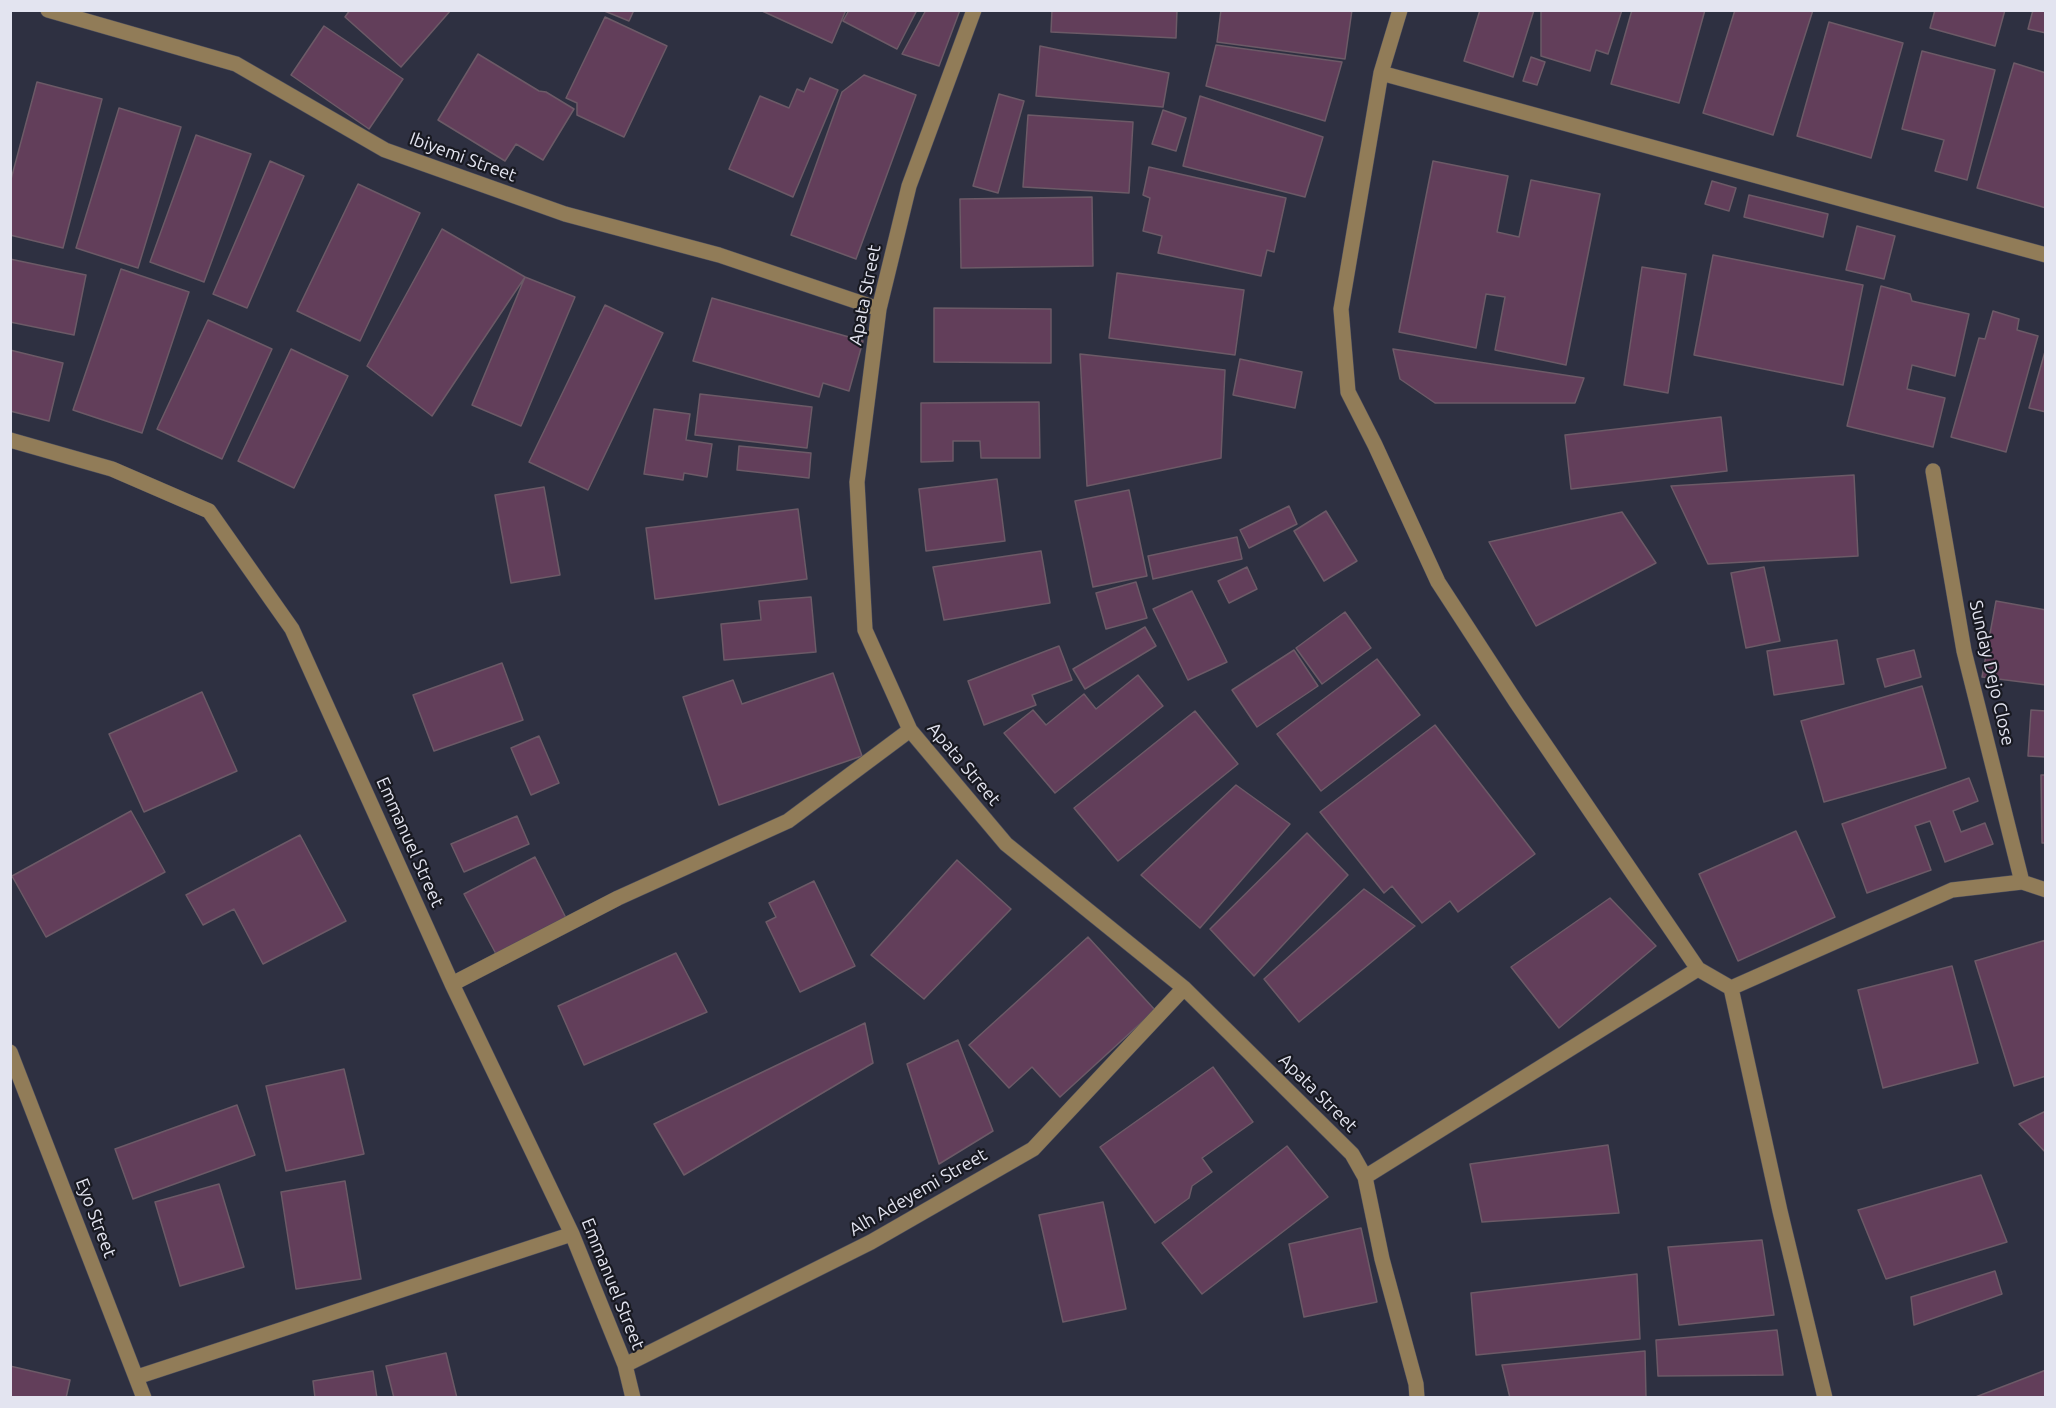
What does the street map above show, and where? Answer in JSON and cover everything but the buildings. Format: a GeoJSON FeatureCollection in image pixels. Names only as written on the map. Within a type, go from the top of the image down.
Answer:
{"type":"FeatureCollection","features":[{"type":"Feature","properties":{"kind":"street","name":"Ibiyemi Street"},"geometry":{"type":"LineString","coordinates":[[48,10],[236,64],[385,150],[565,214],[719,255],[879,309]]}},
{"type":"Feature","properties":{"kind":"street","name":"Apata Street"},"geometry":{"type":"LineString","coordinates":[[974,10],[909,186],[879,309],[857,482],[865,630],[910,730],[1006,844],[1184,988],[1352,1154],[1365,1178],[1382,1259],[1416,1384],[1417,1398]]}},
{"type":"Feature","properties":{"kind":"street"},"geometry":{"type":"LineString","coordinates":[[1400,10],[1381,73],[1341,309],[1348,392],[1438,582],[1515,702],[1698,969],[1731,988],[1780,1211],[1826,1398]]}},
{"type":"Feature","properties":{"kind":"street"},"geometry":{"type":"LineString","coordinates":[[1381,73],[2046,255]]}},
{"type":"Feature","properties":{"kind":"street","name":"Emmanuel Street"},"geometry":{"type":"LineString","coordinates":[[10,440],[112,469],[209,511],[292,629],[452,984],[572,1234],[625,1365],[633,1398]]}},
{"type":"Feature","properties":{"kind":"street","name":"Sunday Dejo Close"},"geometry":{"type":"LineString","coordinates":[[1933,471],[1964,651],[2022,882]]}},
{"type":"Feature","properties":{"kind":"street"},"geometry":{"type":"LineString","coordinates":[[452,984],[618,898],[788,821],[910,730]]}},
{"type":"Feature","properties":{"kind":"street"},"geometry":{"type":"LineString","coordinates":[[1731,988],[1952,890],[2022,882],[2046,890]]}},
{"type":"Feature","properties":{"kind":"street"},"geometry":{"type":"LineString","coordinates":[[1365,1178],[1698,969]]}},
{"type":"Feature","properties":{"kind":"street","name":"Alh Adeyemi Street"},"geometry":{"type":"LineString","coordinates":[[625,1365],[871,1242],[1033,1149],[1184,988]]}},
{"type":"Feature","properties":{"kind":"street","name":"Eyo Street"},"geometry":{"type":"LineString","coordinates":[[10,1052],[144,1398]]}},
{"type":"Feature","properties":{"kind":"street"},"geometry":{"type":"LineString","coordinates":[[137,1377],[572,1234]]}}]}
